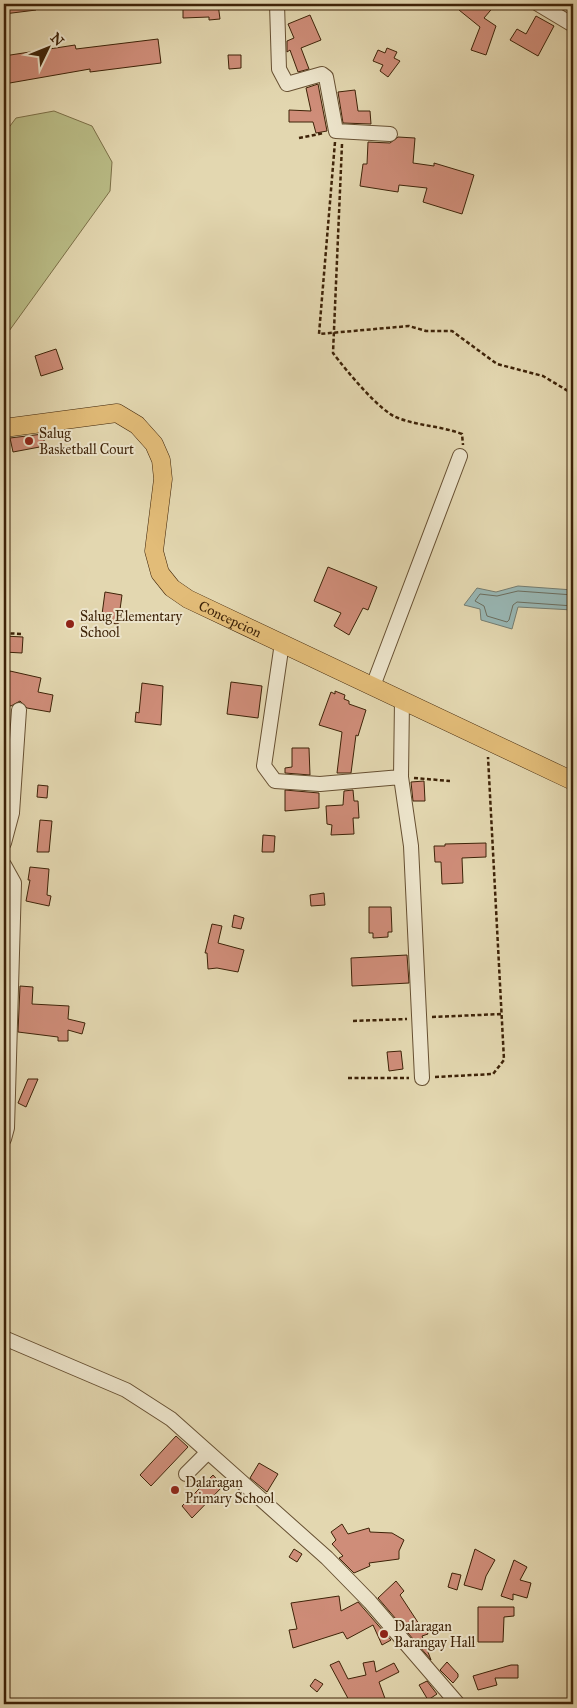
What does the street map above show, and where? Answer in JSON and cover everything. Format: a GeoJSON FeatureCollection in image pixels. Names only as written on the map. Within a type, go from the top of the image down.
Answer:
{"type":"FeatureCollection","features":[{"type":"Feature","properties":{"kind":"main road","name":"Concepcion"},"geometry":{"type":"LineString","coordinates":[[4,428],[117,413],[137,425],[154,444],[161,460],[163,479],[154,551],[160,573],[172,588],[188,599],[573,781]]}},
{"type":"Feature","properties":{"kind":"street"},"geometry":{"type":"LineString","coordinates":[[538,4],[573,25]]}},
{"type":"Feature","properties":{"kind":"street"},"geometry":{"type":"LineString","coordinates":[[275,5],[279,69],[283,80],[287,84],[322,74],[326,77],[336,131],[390,134]]}},
{"type":"Feature","properties":{"kind":"street"},"geometry":{"type":"LineString","coordinates":[[373,686],[460,456]]}},
{"type":"Feature","properties":{"kind":"street"},"geometry":{"type":"LineString","coordinates":[[282,643],[264,766],[268,775],[276,782],[320,784],[401,777]]}},
{"type":"Feature","properties":{"kind":"street"},"geometry":{"type":"LineString","coordinates":[[402,700],[401,777],[411,846],[422,1078]]}},
{"type":"Feature","properties":{"kind":"street"},"geometry":{"type":"LineString","coordinates":[[4,843],[12,814],[19,710]]}},
{"type":"Feature","properties":{"kind":"street"},"geometry":{"type":"LineString","coordinates":[[4,865],[14,883],[7,1128],[4,1139]]}},
{"type":"Feature","properties":{"kind":"street"},"geometry":{"type":"LineString","coordinates":[[4,1338],[126,1390],[172,1419],[327,1558],[370,1602],[458,1704]]}},
{"type":"Feature","properties":{"kind":"street"},"geometry":{"type":"LineString","coordinates":[[186,1474],[208,1452]]}},
{"type":"Feature","properties":{"kind":"path"},"geometry":{"type":"LineString","coordinates":[[299,138],[336,131]]}},
{"type":"Feature","properties":{"kind":"path"},"geometry":{"type":"LineString","coordinates":[[460,456],[464,442],[462,434],[421,426],[395,417],[354,381],[333,353],[333,333],[342,140],[335,140],[319,334],[333,333],[409,326],[426,331],[452,331],[497,364],[543,376],[573,394]]}},
{"type":"Feature","properties":{"kind":"path"},"geometry":{"type":"LineString","coordinates":[[4,633],[22,634]]}},
{"type":"Feature","properties":{"kind":"path"},"geometry":{"type":"LineString","coordinates":[[348,1078],[422,1078],[493,1074],[504,1060],[487,740]]}},
{"type":"Feature","properties":{"kind":"path"},"geometry":{"type":"LineString","coordinates":[[401,777],[450,781]]}},
{"type":"Feature","properties":{"kind":"green space"},"geometry":{"type":"Polygon","coordinates":[[[54,111],[92,126],[112,162],[110,191],[4,338],[4,134],[16,118],[54,111]]]}},
{"type":"Feature","properties":{"kind":"water"},"geometry":{"type":"Polygon","coordinates":[[[518,586],[573,590],[573,610],[518,607],[512,629],[481,620],[480,609],[464,605],[477,588],[496,592],[518,586]]]}},
{"type":"Feature","properties":{"kind":"building"},"geometry":{"type":"Polygon","coordinates":[[[4,4],[36,4],[36,10],[4,14],[4,4]]]}},
{"type":"Feature","properties":{"kind":"building"},"geometry":{"type":"Polygon","coordinates":[[[218,4],[220,19],[209,20],[209,17],[183,18],[183,5],[218,4]]]}},
{"type":"Feature","properties":{"kind":"building"},"geometry":{"type":"Polygon","coordinates":[[[466,4],[496,4],[484,18],[496,26],[486,55],[471,50],[480,27],[459,10],[466,4]]]}},
{"type":"Feature","properties":{"kind":"building"},"geometry":{"type":"Polygon","coordinates":[[[310,15],[321,40],[301,48],[309,69],[298,72],[290,50],[287,52],[287,41],[294,38],[288,24],[310,15]]]}},
{"type":"Feature","properties":{"kind":"building"},"geometry":{"type":"Polygon","coordinates":[[[536,16],[554,26],[538,56],[510,40],[517,29],[526,34],[536,16]]]}},
{"type":"Feature","properties":{"kind":"building"},"geometry":{"type":"Polygon","coordinates":[[[158,39],[161,63],[90,72],[90,69],[4,84],[4,56],[75,45],[76,49],[158,39]]]}},
{"type":"Feature","properties":{"kind":"building"},"geometry":{"type":"Polygon","coordinates":[[[387,48],[397,52],[394,58],[400,61],[388,77],[380,71],[383,65],[373,61],[378,50],[385,53],[387,48]]]}},
{"type":"Feature","properties":{"kind":"building"},"geometry":{"type":"Polygon","coordinates":[[[228,55],[241,55],[241,68],[229,69],[228,55]]]}},
{"type":"Feature","properties":{"kind":"building"},"geometry":{"type":"Polygon","coordinates":[[[318,84],[327,131],[316,133],[313,122],[289,122],[289,110],[311,111],[306,88],[318,84]]]}},
{"type":"Feature","properties":{"kind":"building"},"geometry":{"type":"Polygon","coordinates":[[[355,90],[358,111],[370,111],[371,124],[343,123],[338,92],[355,90]]]}},
{"type":"Feature","properties":{"kind":"building"},"geometry":{"type":"Polygon","coordinates":[[[398,137],[415,138],[413,163],[434,166],[434,163],[474,175],[462,214],[423,202],[427,188],[399,185],[398,192],[360,186],[363,164],[367,164],[368,142],[390,143],[398,137]]]}},
{"type":"Feature","properties":{"kind":"building"},"geometry":{"type":"Polygon","coordinates":[[[56,349],[63,369],[41,376],[35,356],[56,349]]]}},
{"type":"Feature","properties":{"kind":"building","name":"Salug Basketball Court"},"geometry":{"type":"Polygon","coordinates":[[[43,434],[45,446],[13,452],[10,438],[43,434]]]}},
{"type":"Feature","properties":{"kind":"building"},"geometry":{"type":"Polygon","coordinates":[[[328,567],[377,587],[368,610],[363,608],[349,635],[334,626],[341,613],[314,601],[328,567]]]}},
{"type":"Feature","properties":{"kind":"building"},"geometry":{"type":"Polygon","coordinates":[[[105,592],[122,595],[118,624],[101,622],[105,592]]]}},
{"type":"Feature","properties":{"kind":"building"},"geometry":{"type":"Polygon","coordinates":[[[4,636],[23,637],[22,653],[4,652],[4,636]]]}},
{"type":"Feature","properties":{"kind":"building"},"geometry":{"type":"Polygon","coordinates":[[[10,671],[41,678],[38,692],[53,695],[50,712],[27,708],[20,701],[11,706],[4,704],[4,686],[6,686],[10,671]]]}},
{"type":"Feature","properties":{"kind":"building"},"geometry":{"type":"Polygon","coordinates":[[[231,682],[262,686],[258,718],[227,714],[231,682]]]}},
{"type":"Feature","properties":{"kind":"building"},"geometry":{"type":"Polygon","coordinates":[[[142,683],[163,686],[161,725],[135,722],[136,712],[139,713],[142,683]]]}},
{"type":"Feature","properties":{"kind":"building"},"geometry":{"type":"Polygon","coordinates":[[[335,691],[345,695],[344,699],[349,701],[349,704],[366,710],[358,736],[356,735],[351,773],[337,773],[342,732],[319,725],[331,692],[335,694],[335,691]]]}},
{"type":"Feature","properties":{"kind":"building"},"geometry":{"type":"Polygon","coordinates":[[[292,748],[309,748],[310,775],[285,773],[285,768],[292,767],[292,748]]]}},
{"type":"Feature","properties":{"kind":"building"},"geometry":{"type":"Polygon","coordinates":[[[424,781],[425,801],[413,801],[411,782],[424,781]]]}},
{"type":"Feature","properties":{"kind":"building"},"geometry":{"type":"Polygon","coordinates":[[[38,785],[48,786],[47,798],[37,797],[38,785]]]}},
{"type":"Feature","properties":{"kind":"building"},"geometry":{"type":"Polygon","coordinates":[[[285,790],[319,793],[319,808],[285,811],[285,790]]]}},
{"type":"Feature","properties":{"kind":"building"},"geometry":{"type":"Polygon","coordinates":[[[353,790],[354,801],[358,801],[359,818],[353,818],[354,834],[331,835],[332,825],[327,824],[326,806],[343,805],[344,791],[353,790]]]}},
{"type":"Feature","properties":{"kind":"building"},"geometry":{"type":"Polygon","coordinates":[[[40,820],[52,821],[49,852],[37,852],[40,820]]]}},
{"type":"Feature","properties":{"kind":"building"},"geometry":{"type":"Polygon","coordinates":[[[263,835],[275,836],[274,852],[262,852],[263,835]]]}},
{"type":"Feature","properties":{"kind":"building"},"geometry":{"type":"Polygon","coordinates":[[[486,843],[486,857],[462,858],[463,883],[442,884],[441,862],[435,862],[434,846],[486,843]]]}},
{"type":"Feature","properties":{"kind":"building"},"geometry":{"type":"Polygon","coordinates":[[[30,867],[49,869],[47,895],[51,896],[49,906],[26,901],[30,880],[28,880],[30,867]]]}},
{"type":"Feature","properties":{"kind":"building"},"geometry":{"type":"Polygon","coordinates":[[[324,893],[325,905],[311,906],[310,895],[324,893]]]}},
{"type":"Feature","properties":{"kind":"building"},"geometry":{"type":"Polygon","coordinates":[[[369,907],[391,907],[392,932],[388,932],[388,937],[373,938],[373,933],[369,933],[369,907]]]}},
{"type":"Feature","properties":{"kind":"building"},"geometry":{"type":"Polygon","coordinates":[[[234,915],[244,918],[241,929],[232,927],[234,915]]]}},
{"type":"Feature","properties":{"kind":"building"},"geometry":{"type":"Polygon","coordinates":[[[212,924],[222,926],[218,943],[244,950],[238,972],[217,968],[208,969],[207,953],[205,953],[212,924]]]}},
{"type":"Feature","properties":{"kind":"building"},"geometry":{"type":"Polygon","coordinates":[[[407,955],[409,983],[352,986],[351,958],[407,955]]]}},
{"type":"Feature","properties":{"kind":"building"},"geometry":{"type":"Polygon","coordinates":[[[20,986],[33,987],[32,1004],[69,1006],[68,1019],[85,1023],[82,1034],[68,1030],[68,1041],[58,1041],[58,1037],[18,1032],[20,986]]]}},
{"type":"Feature","properties":{"kind":"building"},"geometry":{"type":"Polygon","coordinates":[[[401,1051],[403,1069],[389,1071],[387,1052],[401,1051]]]}},
{"type":"Feature","properties":{"kind":"building"},"geometry":{"type":"Polygon","coordinates":[[[28,1079],[38,1079],[26,1107],[18,1103],[28,1079]]]}},
{"type":"Feature","properties":{"kind":"building"},"geometry":{"type":"Polygon","coordinates":[[[176,1436],[188,1447],[151,1486],[140,1475],[176,1436]]]}},
{"type":"Feature","properties":{"kind":"building"},"geometry":{"type":"Polygon","coordinates":[[[259,1463],[278,1474],[267,1492],[250,1478],[259,1463]]]}},
{"type":"Feature","properties":{"kind":"building"},"geometry":{"type":"Polygon","coordinates":[[[213,1475],[223,1486],[192,1518],[182,1506],[213,1475]]]}},
{"type":"Feature","properties":{"kind":"building"},"geometry":{"type":"Polygon","coordinates":[[[342,1524],[348,1534],[369,1528],[370,1532],[392,1533],[404,1540],[399,1551],[399,1559],[369,1563],[370,1566],[354,1573],[339,1558],[343,1556],[332,1544],[336,1540],[331,1532],[342,1524]]]}},
{"type":"Feature","properties":{"kind":"building"},"geometry":{"type":"Polygon","coordinates":[[[294,1549],[302,1554],[297,1562],[289,1557],[294,1549]]]}},
{"type":"Feature","properties":{"kind":"building"},"geometry":{"type":"Polygon","coordinates":[[[475,1549],[495,1560],[486,1576],[482,1590],[464,1585],[475,1549]]]}},
{"type":"Feature","properties":{"kind":"building"},"geometry":{"type":"Polygon","coordinates":[[[514,1560],[527,1567],[520,1580],[531,1583],[527,1598],[513,1594],[513,1600],[501,1596],[514,1560]]]}},
{"type":"Feature","properties":{"kind":"building"},"geometry":{"type":"Polygon","coordinates":[[[452,1573],[461,1575],[457,1590],[448,1587],[452,1573]]]}},
{"type":"Feature","properties":{"kind":"building"},"geometry":{"type":"Polygon","coordinates":[[[396,1581],[404,1591],[400,1595],[419,1624],[423,1623],[428,1634],[422,1636],[431,1660],[378,1598],[396,1581]]]}},
{"type":"Feature","properties":{"kind":"building"},"geometry":{"type":"Polygon","coordinates":[[[339,1596],[341,1611],[358,1602],[391,1640],[382,1645],[373,1625],[347,1639],[343,1632],[293,1648],[289,1630],[297,1629],[291,1603],[339,1596]]]}},
{"type":"Feature","properties":{"kind":"building"},"geometry":{"type":"Polygon","coordinates":[[[478,1607],[514,1607],[514,1616],[504,1617],[503,1642],[478,1642],[478,1607]]]}},
{"type":"Feature","properties":{"kind":"building"},"geometry":{"type":"Polygon","coordinates":[[[339,1661],[348,1679],[366,1675],[363,1663],[374,1661],[376,1672],[394,1663],[399,1672],[379,1682],[387,1704],[369,1704],[367,1699],[351,1704],[330,1665],[339,1661]]]}},
{"type":"Feature","properties":{"kind":"building"},"geometry":{"type":"Polygon","coordinates":[[[447,1662],[458,1674],[453,1683],[440,1670],[447,1662]]]}},
{"type":"Feature","properties":{"kind":"building"},"geometry":{"type":"Polygon","coordinates":[[[511,1665],[518,1665],[518,1678],[495,1678],[497,1685],[478,1690],[473,1676],[511,1665]]]}},
{"type":"Feature","properties":{"kind":"building"},"geometry":{"type":"Polygon","coordinates":[[[315,1679],[323,1684],[317,1692],[310,1686],[315,1679]]]}},
{"type":"Feature","properties":{"kind":"building"},"geometry":{"type":"Polygon","coordinates":[[[427,1681],[437,1694],[428,1700],[419,1685],[427,1681]]]}},
{"type":"Feature","properties":{"kind":"place","name":"Salug Basketball Court"},"geometry":{"type":"Point","coordinates":[29,441]}},
{"type":"Feature","properties":{"kind":"place","name":"Salug Elementary School"},"geometry":{"type":"Point","coordinates":[70,624]}},
{"type":"Feature","properties":{"kind":"place","name":"Dalaragan Primary School"},"geometry":{"type":"Point","coordinates":[175,1490]}},
{"type":"Feature","properties":{"kind":"place","name":"Dalaragan Barangay Hall"},"geometry":{"type":"Point","coordinates":[384,1634]}}]}
